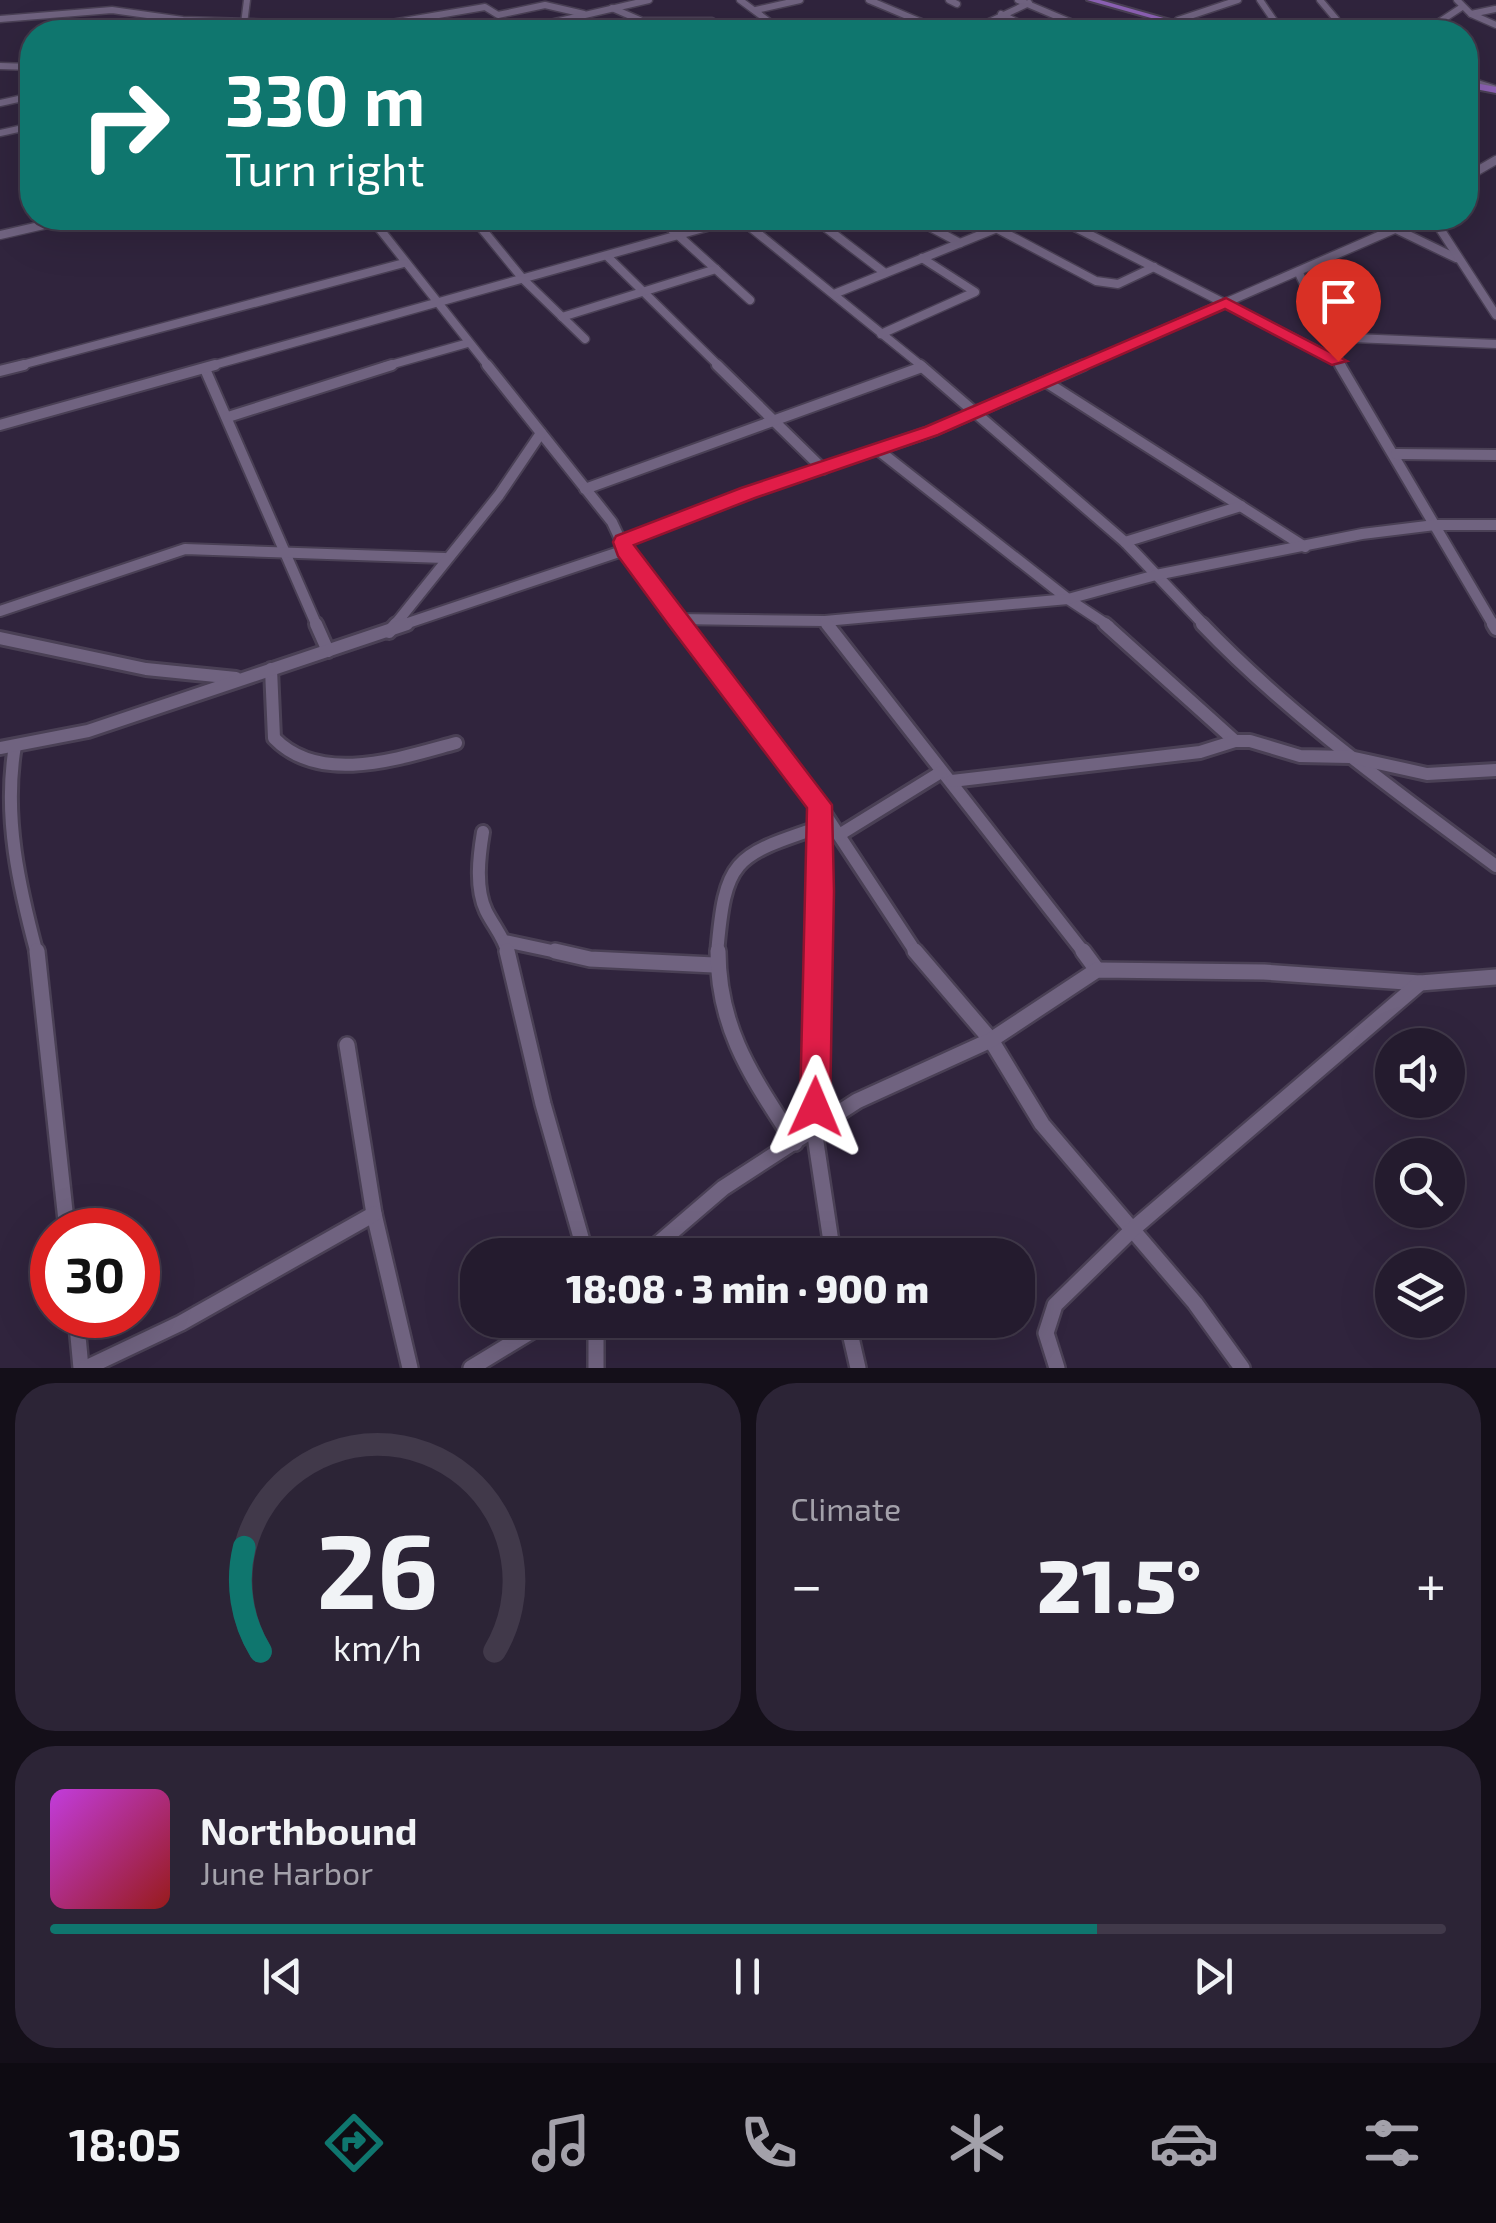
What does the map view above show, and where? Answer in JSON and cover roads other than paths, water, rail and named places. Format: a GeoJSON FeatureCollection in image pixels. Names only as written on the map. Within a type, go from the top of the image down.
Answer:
{"type":"FeatureCollection","features":[{"type":"Feature","properties":{"kind":"main road"},"geometry":{"type":"LineString","coordinates":[[1090,0],[1169,20]]}},
{"type":"Feature","properties":{"kind":"main road"},"geometry":{"type":"LineString","coordinates":[[1107,0],[1171,20]]}},
{"type":"Feature","properties":{"kind":"street"},"geometry":{"type":"LineString","coordinates":[[478,0],[503,20]]}},
{"type":"Feature","properties":{"kind":"street"},"geometry":{"type":"LineString","coordinates":[[561,20],[613,4],[652,0],[658,19]]}},
{"type":"Feature","properties":{"kind":"street"},"geometry":{"type":"LineString","coordinates":[[740,0],[767,20]]}},
{"type":"Feature","properties":{"kind":"street"},"geometry":{"type":"LineString","coordinates":[[756,10],[800,0]]}},
{"type":"Feature","properties":{"kind":"street"},"geometry":{"type":"LineString","coordinates":[[869,0],[917,20]]}},
{"type":"Feature","properties":{"kind":"street"},"geometry":{"type":"LineString","coordinates":[[1018,0],[1034,2],[1070,20]]}},
{"type":"Feature","properties":{"kind":"street"},"geometry":{"type":"LineString","coordinates":[[1188,20],[1238,0]]}},
{"type":"Feature","properties":{"kind":"street"},"geometry":{"type":"LineString","coordinates":[[1320,0],[1336,18]]}},
{"type":"Feature","properties":{"kind":"street"},"geometry":{"type":"LineString","coordinates":[[498,15],[553,2],[565,12],[584,14]]}},
{"type":"Feature","properties":{"kind":"street"},"geometry":{"type":"LineString","coordinates":[[990,20],[1034,2]]}},
{"type":"Feature","properties":{"kind":"street"},"geometry":{"type":"LineString","coordinates":[[1439,20],[1460,3],[1472,14],[1496,25]]}},
{"type":"Feature","properties":{"kind":"street"},"geometry":{"type":"LineString","coordinates":[[613,4],[636,20],[685,20]]}},
{"type":"Feature","properties":{"kind":"street"},"geometry":{"type":"LineString","coordinates":[[409,20],[485,7]]}},
{"type":"Feature","properties":{"kind":"street"},"geometry":{"type":"LineString","coordinates":[[1472,14],[1495,9]]}},
{"type":"Feature","properties":{"kind":"street"},"geometry":{"type":"LineString","coordinates":[[0,19],[112,10],[184,20]]}},
{"type":"Feature","properties":{"kind":"street"},"geometry":{"type":"LineString","coordinates":[[1001,14],[1013,20]]}},
{"type":"Feature","properties":{"kind":"street"},"geometry":{"type":"LineString","coordinates":[[380,230],[585,489],[676,618],[819,805],[911,948],[992,1040],[1042,1124],[1133,1228],[1242,1368]]}},
{"type":"Feature","properties":{"kind":"street"},"geometry":{"type":"LineString","coordinates":[[484,230],[523,279],[585,340]]}},
{"type":"Feature","properties":{"kind":"street"},"geometry":{"type":"LineString","coordinates":[[674,230],[750,300]]}},
{"type":"Feature","properties":{"kind":"street"},"geometry":{"type":"LineString","coordinates":[[0,425],[701,230]]}},
{"type":"Feature","properties":{"kind":"street"},"geometry":{"type":"LineString","coordinates":[[753,230],[978,412],[1126,542],[1254,678],[1350,757],[1496,866]]}},
{"type":"Feature","properties":{"kind":"street"},"geometry":{"type":"LineString","coordinates":[[829,230],[885,273]]}},
{"type":"Feature","properties":{"kind":"street"},"geometry":{"type":"LineString","coordinates":[[934,230],[960,244]]}},
{"type":"Feature","properties":{"kind":"street"},"geometry":{"type":"LineString","coordinates":[[834,294],[993,230]]}},
{"type":"Feature","properties":{"kind":"street"},"geometry":{"type":"LineString","coordinates":[[1001,230],[1066,268],[1105,283],[1123,282],[1154,267]]}},
{"type":"Feature","properties":{"kind":"street"},"geometry":{"type":"LineString","coordinates":[[1081,230],[1338,361]]}},
{"type":"Feature","properties":{"kind":"street"},"geometry":{"type":"LineString","coordinates":[[66,1208],[38,956],[22,899],[8,788],[8,747],[64,738],[389,632],[624,546],[748,493],[978,412],[1393,230]]}},
{"type":"Feature","properties":{"kind":"street"},"geometry":{"type":"LineString","coordinates":[[1401,230],[1456,258]]}},
{"type":"Feature","properties":{"kind":"street"},"geometry":{"type":"LineString","coordinates":[[1440,230],[1456,258],[1492,301],[1496,315]]}},
{"type":"Feature","properties":{"kind":"street"},"geometry":{"type":"LineString","coordinates":[[608,257],[824,469]]}},
{"type":"Feature","properties":{"kind":"street"},"geometry":{"type":"LineString","coordinates":[[881,334],[974,292],[922,258]]}},
{"type":"Feature","properties":{"kind":"street"},"geometry":{"type":"LineString","coordinates":[[0,371],[404,263]]}},
{"type":"Feature","properties":{"kind":"street"},"geometry":{"type":"LineString","coordinates":[[562,317],[716,268]]}},
{"type":"Feature","properties":{"kind":"street"},"geometry":{"type":"LineString","coordinates":[[1299,273],[1338,361],[1496,629]]}},
{"type":"Feature","properties":{"kind":"street"},"geometry":{"type":"LineString","coordinates":[[1474,282],[1496,292]]}},
{"type":"Feature","properties":{"kind":"street"},"geometry":{"type":"LineString","coordinates":[[1330,336],[1496,344]]}},
{"type":"Feature","properties":{"kind":"street"},"geometry":{"type":"LineString","coordinates":[[228,417],[468,343]]}},
{"type":"Feature","properties":{"kind":"street"},"geometry":{"type":"LineString","coordinates":[[585,489],[922,367]]}},
{"type":"Feature","properties":{"kind":"street"},"geometry":{"type":"LineString","coordinates":[[205,370],[328,651]]}},
{"type":"Feature","properties":{"kind":"street"},"geometry":{"type":"LineString","coordinates":[[1046,382],[1305,547]]}},
{"type":"Feature","properties":{"kind":"street"},"geometry":{"type":"LineString","coordinates":[[389,632],[499,495],[542,433]]}},
{"type":"Feature","properties":{"kind":"street"},"geometry":{"type":"LineString","coordinates":[[878,450],[1116,632],[1234,740],[1300,756],[1350,757],[1427,774],[1496,770]]}},
{"type":"Feature","properties":{"kind":"street"},"geometry":{"type":"LineString","coordinates":[[1396,454],[1496,456]]}},
{"type":"Feature","properties":{"kind":"street"},"geometry":{"type":"LineString","coordinates":[[1126,542],[1241,506]]}},
{"type":"Feature","properties":{"kind":"street"},"geometry":{"type":"LineString","coordinates":[[676,618],[825,621],[1068,599],[1156,575],[1305,547],[1435,525],[1496,524]]}},
{"type":"Feature","properties":{"kind":"street"},"geometry":{"type":"LineString","coordinates":[[0,611],[171,551],[445,558]]}},
{"type":"Feature","properties":{"kind":"street"},"geometry":{"type":"LineString","coordinates":[[825,621],[1097,970]]}},
{"type":"Feature","properties":{"kind":"street"},"geometry":{"type":"LineString","coordinates":[[0,638],[146,669],[240,678]]}},
{"type":"Feature","properties":{"kind":"street"},"geometry":{"type":"LineString","coordinates":[[271,668],[274,738],[296,757],[323,764],[351,764],[456,743]]}},
{"type":"Feature","properties":{"kind":"street"},"geometry":{"type":"LineString","coordinates":[[839,835],[946,777],[1200,752],[1234,740]]}},
{"type":"Feature","properties":{"kind":"street"},"geometry":{"type":"LineString","coordinates":[[819,805],[814,1130],[830,1238]]}},
{"type":"Feature","properties":{"kind":"street"},"geometry":{"type":"LineString","coordinates":[[794,1143],[729,1033],[717,998],[714,965],[724,900],[737,863],[760,848],[820,827]]}},
{"type":"Feature","properties":{"kind":"street"},"geometry":{"type":"LineString","coordinates":[[483,832],[478,862],[484,908],[505,940],[543,1104],[581,1238]]}},
{"type":"Feature","properties":{"kind":"street"},"geometry":{"type":"LineString","coordinates":[[505,940],[590,960],[714,965]]}},
{"type":"Feature","properties":{"kind":"street"},"geometry":{"type":"LineString","coordinates":[[665,1238],[723,1188],[857,1101],[992,1040],[1097,970],[1264,972],[1420,983],[1496,977]]}},
{"type":"Feature","properties":{"kind":"street"},"geometry":{"type":"LineString","coordinates":[[1057,1368],[1046,1333],[1055,1304],[1133,1228],[1420,983]]}},
{"type":"Feature","properties":{"kind":"street"},"geometry":{"type":"LineString","coordinates":[[348,1044],[374,1214],[410,1368]]}},
{"type":"Feature","properties":{"kind":"street"},"geometry":{"type":"LineString","coordinates":[[79,1338],[83,1368],[181,1323],[374,1214]]}},
{"type":"Feature","properties":{"kind":"street"},"geometry":{"type":"LineString","coordinates":[[471,1368],[520,1338]]}},
{"type":"Feature","properties":{"kind":"street"},"geometry":{"type":"LineString","coordinates":[[596,1338],[596,1368]]}},
{"type":"Feature","properties":{"kind":"street"},"geometry":{"type":"LineString","coordinates":[[851,1338],[858,1368]]}}]}
